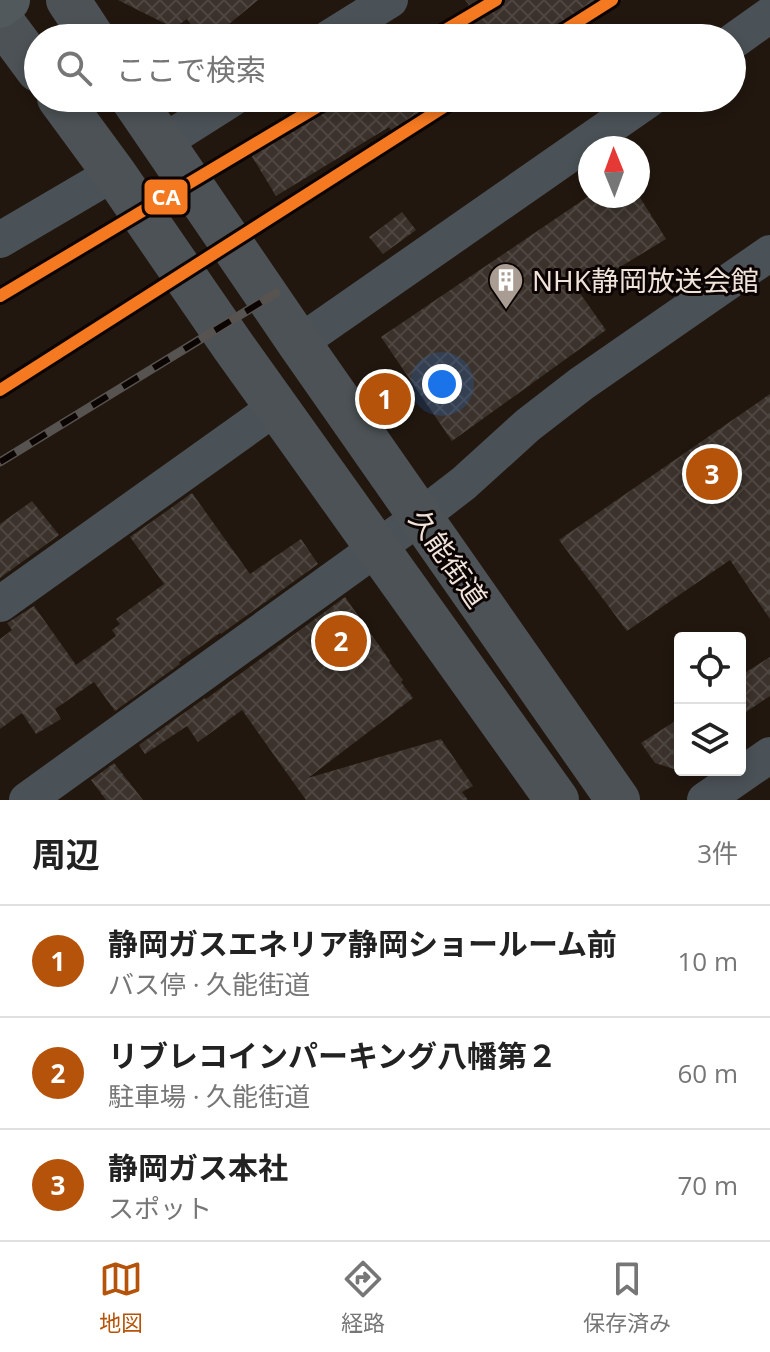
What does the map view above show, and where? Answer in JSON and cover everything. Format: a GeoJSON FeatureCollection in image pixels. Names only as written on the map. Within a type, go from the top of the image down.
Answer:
{"type":"FeatureCollection","features":[{"type":"Feature","properties":{"kind":"highway"},"geometry":{"type":"LineString","coordinates":[[0,6],[8,0]]}},
{"type":"Feature","properties":{"kind":"main road"},"geometry":{"type":"LineString","coordinates":[[68,0],[84,24]]}},
{"type":"Feature","properties":{"kind":"main road"},"geometry":{"type":"LineString","coordinates":[[0,19],[24,51]]}},
{"type":"Feature","properties":{"kind":"main road","name":"久能街道"},"geometry":{"type":"LineString","coordinates":[[69,112],[557,800]]}},
{"type":"Feature","properties":{"kind":"main road","name":"久能街道"},"geometry":{"type":"LineString","coordinates":[[141,112],[618,800]]}},
{"type":"Feature","properties":{"kind":"street"},"geometry":{"type":"LineString","coordinates":[[351,24],[390,0]]}},
{"type":"Feature","properties":{"kind":"street"},"geometry":{"type":"LineString","coordinates":[[162,143],[211,112]]}},
{"type":"Feature","properties":{"kind":"street"},"geometry":{"type":"LineString","coordinates":[[290,329],[629,112]]}},
{"type":"Feature","properties":{"kind":"street"},"geometry":{"type":"LineString","coordinates":[[0,240],[114,173]]}},
{"type":"Feature","properties":{"kind":"street"},"geometry":{"type":"LineString","coordinates":[[27,800],[69,788],[464,483],[528,425],[581,384],[770,253]]}},
{"type":"Feature","properties":{"kind":"street"},"geometry":{"type":"LineString","coordinates":[[0,604],[276,407]]}},
{"type":"Feature","properties":{"kind":"street"},"geometry":{"type":"LineString","coordinates":[[705,800],[770,755]]}},
{"type":"Feature","properties":{"kind":"building"},"geometry":{"type":"Polygon","coordinates":[[[118,0],[258,0],[229,24],[191,24],[187,19],[180,24],[166,24],[118,0]]]}},
{"type":"Feature","properties":{"kind":"building"},"geometry":{"type":"Polygon","coordinates":[[[465,0],[622,0],[582,24],[447,24],[469,5],[465,0]]]}},
{"type":"Feature","properties":{"kind":"building"},"geometry":{"type":"Polygon","coordinates":[[[299,112],[431,112],[394,135],[389,127],[276,196],[248,150],[289,125],[286,120],[299,112]]]}},
{"type":"Feature","properties":{"kind":"building","name":"NHK静岡放送会館"},"geometry":{"type":"Polygon","coordinates":[[[578,203],[578,208],[647,208],[666,239],[579,292],[606,330],[452,441],[381,337],[578,203]]]}},
{"type":"Feature","properties":{"kind":"building"},"geometry":{"type":"Polygon","coordinates":[[[402,212],[416,230],[383,254],[369,237],[402,212]]]}},
{"type":"Feature","properties":{"kind":"building"},"geometry":{"type":"Polygon","coordinates":[[[770,394],[770,619],[730,560],[627,631],[559,540],[770,394]]]}},
{"type":"Feature","properties":{"kind":"building"},"geometry":{"type":"Polygon","coordinates":[[[192,493],[250,574],[301,539],[318,564],[115,711],[94,682],[55,709],[61,719],[36,734],[22,713],[0,729],[0,639],[12,630],[7,623],[34,606],[76,665],[116,636],[112,630],[120,624],[116,619],[164,584],[130,537],[192,493]]]}},
{"type":"Feature","properties":{"kind":"building"},"geometry":{"type":"Polygon","coordinates":[[[32,501],[59,535],[0,578],[0,524],[32,501]]]}},
{"type":"Feature","properties":{"kind":"building"},"geometry":{"type":"Polygon","coordinates":[[[345,597],[413,698],[308,778],[441,739],[473,786],[462,792],[468,800],[306,800],[242,710],[198,742],[187,726],[145,754],[139,745],[345,597]]]}},
{"type":"Feature","properties":{"kind":"building"},"geometry":{"type":"Polygon","coordinates":[[[770,657],[770,696],[746,712],[746,704],[746,672],[770,657]]]}},
{"type":"Feature","properties":{"kind":"building"},"geometry":{"type":"Polygon","coordinates":[[[674,722],[674,769],[655,763],[641,743],[674,722]]]}},
{"type":"Feature","properties":{"kind":"building"},"geometry":{"type":"Polygon","coordinates":[[[114,763],[143,800],[106,800],[91,780],[114,763]]]}},
{"type":"Feature","properties":{"kind":"railway"},"geometry":{"type":"LineString","coordinates":[[0,462],[276,293]]}},
{"type":"Feature","properties":{"kind":"transit line","name":"CA"},"geometry":{"type":"LineString","coordinates":[[456,24],[496,0]]}},
{"type":"Feature","properties":{"kind":"transit line","name":"CA"},"geometry":{"type":"LineString","coordinates":[[574,24],[612,0]]}},
{"type":"Feature","properties":{"kind":"transit line","name":"CA"},"geometry":{"type":"LineString","coordinates":[[0,296],[309,112]]}},
{"type":"Feature","properties":{"kind":"transit line","name":"CA"},"geometry":{"type":"LineString","coordinates":[[0,390],[436,112]]}},
{"type":"Feature","properties":{"kind":"place","name":"NHK静岡放送会館"},"geometry":{"type":"Point","coordinates":[506,311]}},
{"type":"Feature","properties":{"kind":"place","name":"静岡ガスエネリア静岡ショールーム前"},"geometry":{"type":"Point","coordinates":[385,399]}},
{"type":"Feature","properties":{"kind":"place","name":"静岡ガス本社"},"geometry":{"type":"Point","coordinates":[712,474]}},
{"type":"Feature","properties":{"kind":"place","name":"リブレコインパーキング八幡第２"},"geometry":{"type":"Point","coordinates":[341,641]}}]}
